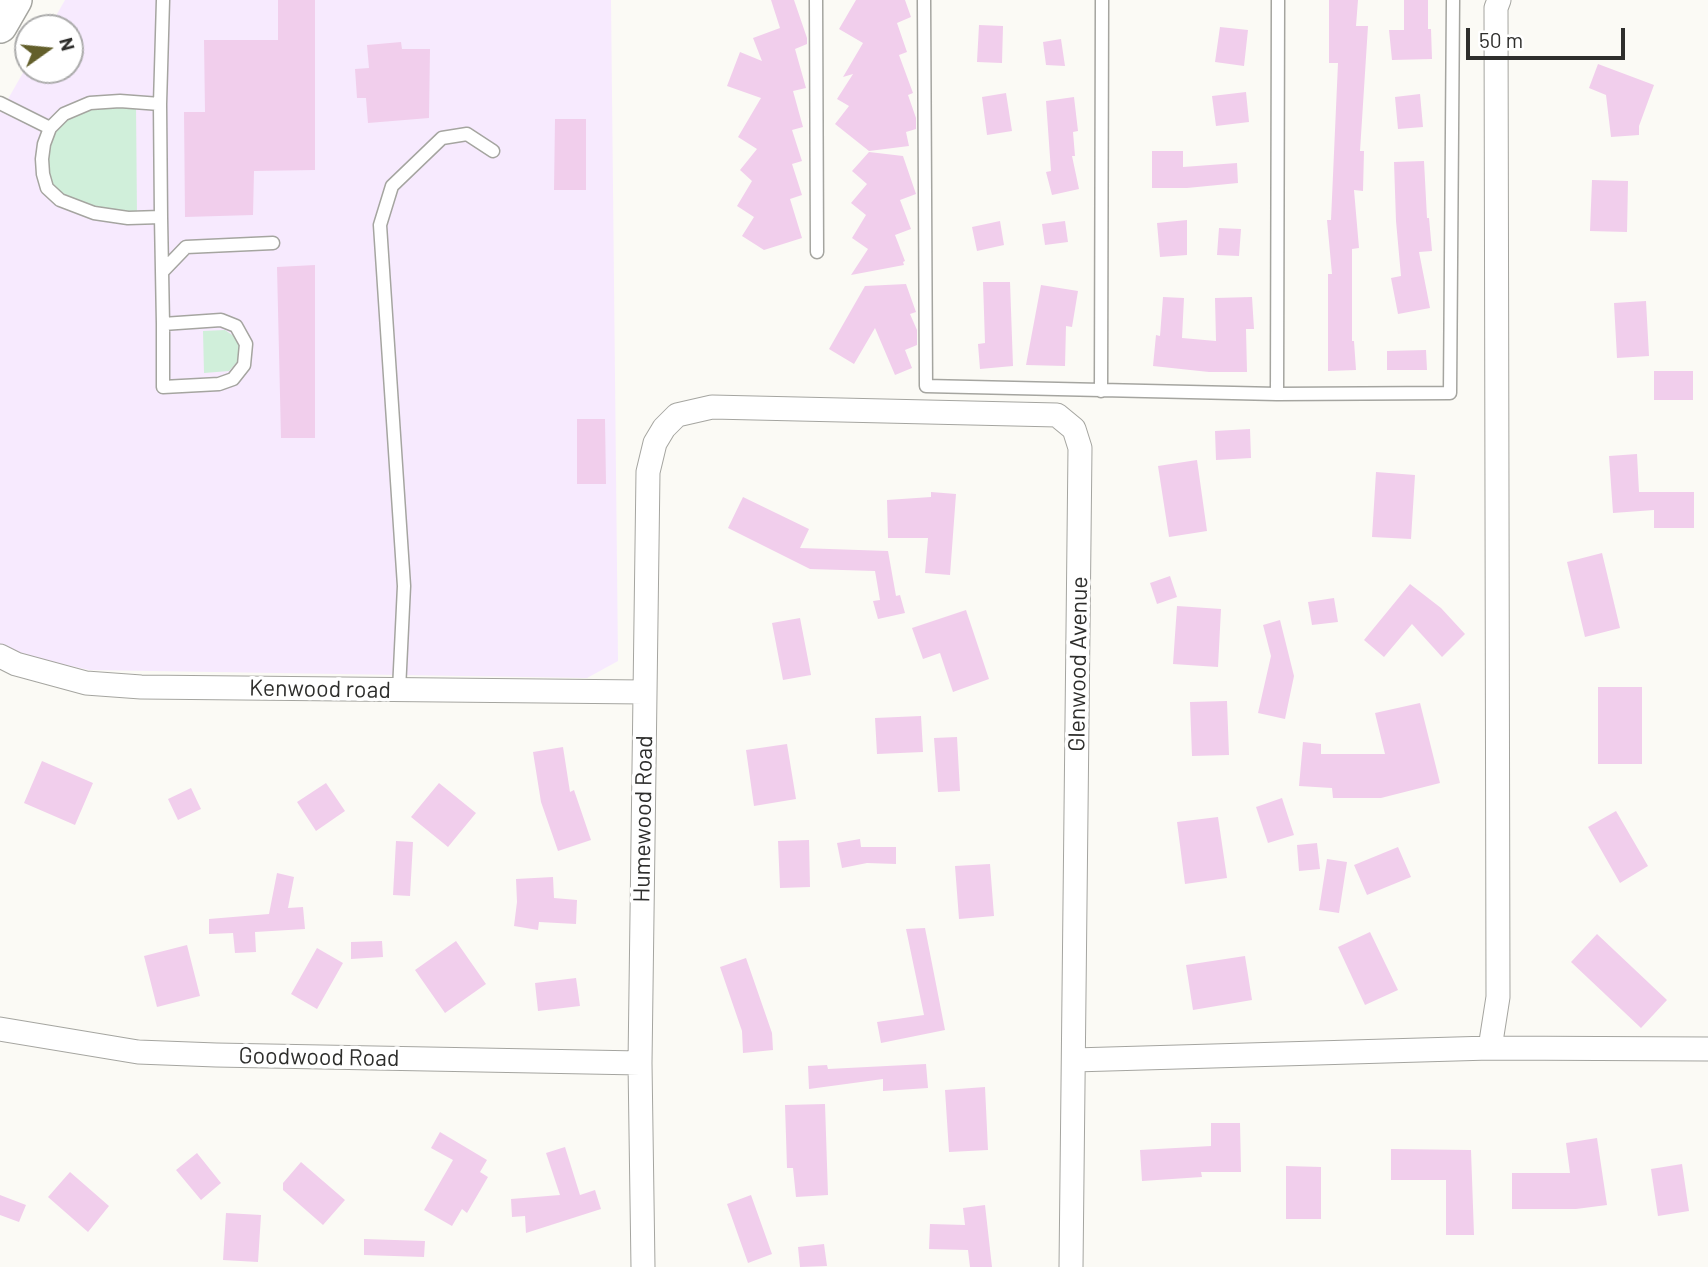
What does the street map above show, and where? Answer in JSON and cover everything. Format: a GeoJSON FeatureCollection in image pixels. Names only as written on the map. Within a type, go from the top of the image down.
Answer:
{"type":"FeatureCollection","features":[{"type":"Feature","properties":{"kind":"main road"},"geometry":{"type":"LineString","coordinates":[[0,26],[15,0]]}},
{"type":"Feature","properties":{"kind":"street"},"geometry":{"type":"LineString","coordinates":[[1490,1048],[1498,997],[1496,8],[1499,0]]}},
{"type":"Feature","properties":{"kind":"street","name":"Humewood Road"},"geometry":{"type":"LineString","coordinates":[[643,1267],[640,1063],[648,472],[655,443],[664,428],[677,415],[712,407]]}},
{"type":"Feature","properties":{"kind":"street","name":"Glenwood Avenue"},"geometry":{"type":"LineString","coordinates":[[712,407],[1057,415],[1074,429],[1080,448],[1071,1267]]}},
{"type":"Feature","properties":{"kind":"street","name":"Kenwood road"},"geometry":{"type":"LineString","coordinates":[[0,656],[16,664],[86,683],[141,687],[644,692]]}},
{"type":"Feature","properties":{"kind":"street","name":"Goodwood Road"},"geometry":{"type":"LineString","coordinates":[[0,1029],[151,1052],[640,1063]]}},
{"type":"Feature","properties":{"kind":"street"},"geometry":{"type":"LineString","coordinates":[[1074,1060],[1490,1048],[1708,1049]]}},
{"type":"Feature","properties":{"kind":"lane"},"geometry":{"type":"LineString","coordinates":[[163,0],[160,104],[163,387],[219,384],[233,379],[244,365],[246,344],[236,326],[220,320],[163,324]]}},
{"type":"Feature","properties":{"kind":"lane"},"geometry":{"type":"LineString","coordinates":[[816,0],[817,252]]}},
{"type":"Feature","properties":{"kind":"lane"},"geometry":{"type":"LineString","coordinates":[[923,0],[926,386],[1277,394],[1450,393],[1453,0]]}},
{"type":"Feature","properties":{"kind":"lane"},"geometry":{"type":"LineString","coordinates":[[1101,391],[1102,0]]}},
{"type":"Feature","properties":{"kind":"lane"},"geometry":{"type":"LineString","coordinates":[[1277,394],[1278,0]]}},
{"type":"Feature","properties":{"kind":"lane"},"geometry":{"type":"LineString","coordinates":[[160,104],[120,101],[90,103],[64,114],[50,128],[44,144],[43,174],[47,188],[60,200],[94,213],[128,218],[161,217]]}},
{"type":"Feature","properties":{"kind":"lane"},"geometry":{"type":"LineString","coordinates":[[0,103],[50,128]]}},
{"type":"Feature","properties":{"kind":"lane"},"geometry":{"type":"LineString","coordinates":[[399,690],[404,586],[380,225],[392,186],[442,138],[467,134],[493,151]]}},
{"type":"Feature","properties":{"kind":"lane"},"geometry":{"type":"LineString","coordinates":[[162,272],[186,247],[273,243]]}},
{"type":"Feature","properties":{"kind":"shaded area"},"geometry":{"type":"Polygon","coordinates":[[[65,0],[611,0],[618,661],[587,678],[89,670],[20,655],[0,645],[0,113],[17,84],[84,84],[84,14],[57,14],[65,0]]]}},
{"type":"Feature","properties":{"kind":"green space"},"geometry":{"type":"Polygon","coordinates":[[[136,102],[137,218],[60,200],[43,174],[50,128],[90,103],[136,102]]]}},
{"type":"Feature","properties":{"kind":"green space"},"geometry":{"type":"Polygon","coordinates":[[[225,330],[235,337],[241,350],[237,362],[229,371],[204,373],[203,331],[225,330]]]}},
{"type":"Feature","properties":{"kind":"building"},"geometry":{"type":"Polygon","coordinates":[[[278,0],[315,0],[315,170],[254,171],[253,215],[185,217],[184,112],[205,112],[204,40],[278,40],[278,0]]]}},
{"type":"Feature","properties":{"kind":"building"},"geometry":{"type":"Polygon","coordinates":[[[771,0],[794,0],[807,38],[807,44],[795,49],[806,88],[793,91],[803,127],[792,130],[802,161],[792,164],[802,195],[790,199],[802,238],[764,250],[742,236],[754,217],[737,206],[752,181],[740,170],[757,149],[738,137],[761,98],[727,86],[740,52],[762,61],[753,38],[780,28],[771,0]]]}},
{"type":"Feature","properties":{"kind":"building"},"geometry":{"type":"Polygon","coordinates":[[[856,0],[905,0],[911,17],[897,23],[907,52],[899,55],[913,93],[908,95],[916,118],[916,129],[906,132],[909,146],[869,151],[835,124],[849,106],[837,99],[853,74],[843,77],[863,43],[839,29],[856,0]]]}},
{"type":"Feature","properties":{"kind":"building"},"geometry":{"type":"Polygon","coordinates":[[[1329,0],[1358,0],[1356,26],[1368,26],[1360,151],[1364,151],[1363,191],[1354,190],[1359,248],[1352,249],[1352,341],[1356,370],[1328,371],[1328,274],[1332,274],[1327,220],[1331,220],[1338,63],[1329,63],[1329,0]]]}},
{"type":"Feature","properties":{"kind":"building"},"geometry":{"type":"Polygon","coordinates":[[[1404,0],[1428,0],[1432,59],[1392,60],[1389,30],[1404,30],[1404,0]]]}},
{"type":"Feature","properties":{"kind":"building"},"geometry":{"type":"Polygon","coordinates":[[[979,25],[1003,26],[1002,63],[977,62],[979,25]]]}},
{"type":"Feature","properties":{"kind":"building"},"geometry":{"type":"Polygon","coordinates":[[[1220,27],[1248,30],[1244,66],[1215,62],[1220,27]]]}},
{"type":"Feature","properties":{"kind":"building"},"geometry":{"type":"Polygon","coordinates":[[[1061,39],[1065,66],[1046,65],[1043,42],[1061,39]]]}},
{"type":"Feature","properties":{"kind":"building"},"geometry":{"type":"Polygon","coordinates":[[[401,42],[402,49],[430,49],[429,118],[368,123],[366,98],[357,98],[355,69],[369,68],[367,45],[401,42]]]}},
{"type":"Feature","properties":{"kind":"building"},"geometry":{"type":"Polygon","coordinates":[[[1598,64],[1654,85],[1639,126],[1639,135],[1611,137],[1606,95],[1589,88],[1598,64]]]}},
{"type":"Feature","properties":{"kind":"building"},"geometry":{"type":"Polygon","coordinates":[[[1246,92],[1249,122],[1216,126],[1212,96],[1246,92]]]}},
{"type":"Feature","properties":{"kind":"building"},"geometry":{"type":"Polygon","coordinates":[[[1006,93],[1012,131],[987,135],[982,97],[1006,93]]]}},
{"type":"Feature","properties":{"kind":"building"},"geometry":{"type":"Polygon","coordinates":[[[1420,94],[1423,127],[1398,129],[1395,97],[1420,94]]]}},
{"type":"Feature","properties":{"kind":"building"},"geometry":{"type":"Polygon","coordinates":[[[1074,97],[1078,131],[1073,132],[1075,156],[1072,156],[1079,189],[1052,195],[1046,172],[1051,171],[1046,101],[1074,97]]]}},
{"type":"Feature","properties":{"kind":"building"},"geometry":{"type":"Polygon","coordinates":[[[555,119],[586,119],[586,190],[554,190],[555,119]]]}},
{"type":"Feature","properties":{"kind":"building"},"geometry":{"type":"Polygon","coordinates":[[[1152,151],[1183,151],[1183,167],[1237,163],[1238,183],[1152,188],[1152,151]]]}},
{"type":"Feature","properties":{"kind":"building"},"geometry":{"type":"Polygon","coordinates":[[[869,152],[903,156],[916,194],[900,200],[911,229],[895,235],[905,261],[904,265],[851,275],[868,249],[852,238],[866,215],[851,203],[867,184],[852,171],[869,152]]]}},
{"type":"Feature","properties":{"kind":"building"},"geometry":{"type":"Polygon","coordinates":[[[1424,161],[1432,251],[1419,252],[1430,308],[1398,314],[1391,278],[1401,276],[1394,162],[1424,161]]]}},
{"type":"Feature","properties":{"kind":"building"},"geometry":{"type":"Polygon","coordinates":[[[1592,180],[1628,181],[1627,232],[1590,231],[1592,180]]]}},
{"type":"Feature","properties":{"kind":"building"},"geometry":{"type":"Polygon","coordinates":[[[1187,220],[1187,255],[1160,257],[1157,223],[1187,220]]]}},
{"type":"Feature","properties":{"kind":"building"},"geometry":{"type":"Polygon","coordinates":[[[1000,221],[1004,245],[977,251],[972,227],[1000,221]]]}},
{"type":"Feature","properties":{"kind":"building"},"geometry":{"type":"Polygon","coordinates":[[[1065,221],[1068,242],[1045,245],[1042,224],[1065,221]]]}},
{"type":"Feature","properties":{"kind":"building"},"geometry":{"type":"Polygon","coordinates":[[[1219,228],[1241,229],[1239,256],[1217,255],[1219,228]]]}},
{"type":"Feature","properties":{"kind":"building"},"geometry":{"type":"Polygon","coordinates":[[[315,265],[315,438],[281,438],[277,267],[315,265]]]}},
{"type":"Feature","properties":{"kind":"building"},"geometry":{"type":"Polygon","coordinates":[[[983,282],[1010,282],[1013,366],[980,369],[978,344],[985,343],[983,282]]]}},
{"type":"Feature","properties":{"kind":"building"},"geometry":{"type":"Polygon","coordinates":[[[906,284],[916,312],[910,314],[917,330],[917,345],[905,350],[912,368],[895,375],[875,328],[854,364],[829,349],[865,286],[906,284]]]}},
{"type":"Feature","properties":{"kind":"building"},"geometry":{"type":"Polygon","coordinates":[[[1041,285],[1078,291],[1072,327],[1066,326],[1065,366],[1026,365],[1041,285]]]}},
{"type":"Feature","properties":{"kind":"building"},"geometry":{"type":"Polygon","coordinates":[[[1163,297],[1184,298],[1182,338],[1216,341],[1215,298],[1252,297],[1254,329],[1246,329],[1247,372],[1209,372],[1153,366],[1156,335],[1160,336],[1163,297]]]}},
{"type":"Feature","properties":{"kind":"building"},"geometry":{"type":"Polygon","coordinates":[[[1646,301],[1649,356],[1617,358],[1614,303],[1646,301]]]}},
{"type":"Feature","properties":{"kind":"building"},"geometry":{"type":"Polygon","coordinates":[[[1426,350],[1427,370],[1387,370],[1387,351],[1426,350]]]}},
{"type":"Feature","properties":{"kind":"building"},"geometry":{"type":"Polygon","coordinates":[[[1654,371],[1693,371],[1693,400],[1654,400],[1654,371]]]}},
{"type":"Feature","properties":{"kind":"building"},"geometry":{"type":"Polygon","coordinates":[[[577,419],[605,419],[606,484],[577,484],[577,419]]]}},
{"type":"Feature","properties":{"kind":"building"},"geometry":{"type":"Polygon","coordinates":[[[1250,429],[1251,458],[1216,460],[1215,431],[1250,429]]]}},
{"type":"Feature","properties":{"kind":"building"},"geometry":{"type":"Polygon","coordinates":[[[1637,454],[1639,492],[1694,492],[1694,528],[1654,528],[1654,510],[1613,513],[1609,456],[1637,454]]]}},
{"type":"Feature","properties":{"kind":"building"},"geometry":{"type":"Polygon","coordinates":[[[1197,460],[1207,531],[1169,537],[1158,466],[1197,460]]]}},
{"type":"Feature","properties":{"kind":"building"},"geometry":{"type":"Polygon","coordinates":[[[1376,472],[1415,475],[1411,539],[1372,537],[1376,472]]]}},
{"type":"Feature","properties":{"kind":"building"},"geometry":{"type":"Polygon","coordinates":[[[931,492],[956,494],[950,575],[925,573],[928,538],[888,538],[887,500],[931,497],[931,492]]]}},
{"type":"Feature","properties":{"kind":"building"},"geometry":{"type":"Polygon","coordinates":[[[743,497],[809,529],[800,548],[888,551],[896,596],[900,595],[905,613],[878,619],[873,601],[880,600],[875,571],[810,569],[728,528],[743,497]]]}},
{"type":"Feature","properties":{"kind":"building"},"geometry":{"type":"Polygon","coordinates":[[[1602,553],[1620,628],[1585,637],[1567,562],[1602,553]]]}},
{"type":"Feature","properties":{"kind":"building"},"geometry":{"type":"Polygon","coordinates":[[[1170,576],[1177,597],[1157,604],[1150,583],[1170,576]]]}},
{"type":"Feature","properties":{"kind":"building"},"geometry":{"type":"Polygon","coordinates":[[[1410,584],[1441,608],[1465,634],[1442,657],[1412,624],[1384,657],[1364,640],[1410,584]]]}},
{"type":"Feature","properties":{"kind":"building"},"geometry":{"type":"Polygon","coordinates":[[[1334,598],[1338,622],[1312,625],[1308,602],[1334,598]]]}},
{"type":"Feature","properties":{"kind":"building"},"geometry":{"type":"Polygon","coordinates":[[[1177,606],[1221,609],[1218,667],[1173,664],[1177,606]]]}},
{"type":"Feature","properties":{"kind":"building"},"geometry":{"type":"Polygon","coordinates":[[[966,610],[989,679],[953,692],[940,653],[923,659],[912,628],[966,610]]]}},
{"type":"Feature","properties":{"kind":"building"},"geometry":{"type":"Polygon","coordinates":[[[800,618],[811,675],[783,680],[772,623],[800,618]]]}},
{"type":"Feature","properties":{"kind":"building"},"geometry":{"type":"Polygon","coordinates":[[[1280,620],[1294,676],[1285,719],[1258,713],[1271,656],[1263,625],[1280,620]]]}},
{"type":"Feature","properties":{"kind":"building"},"geometry":{"type":"Polygon","coordinates":[[[1598,687],[1642,687],[1642,764],[1598,764],[1598,687]]]}},
{"type":"Feature","properties":{"kind":"building"},"geometry":{"type":"Polygon","coordinates":[[[1227,701],[1229,755],[1192,756],[1190,702],[1227,701]]]}},
{"type":"Feature","properties":{"kind":"building"},"geometry":{"type":"Polygon","coordinates":[[[1420,703],[1440,783],[1381,798],[1333,798],[1332,788],[1299,786],[1303,742],[1321,744],[1321,754],[1385,754],[1375,713],[1420,703]]]}},
{"type":"Feature","properties":{"kind":"building"},"geometry":{"type":"Polygon","coordinates":[[[921,716],[923,752],[877,754],[875,718],[921,716]]]}},
{"type":"Feature","properties":{"kind":"building"},"geometry":{"type":"Polygon","coordinates":[[[957,737],[960,791],[938,792],[934,738],[957,737]]]}},
{"type":"Feature","properties":{"kind":"building"},"geometry":{"type":"Polygon","coordinates":[[[787,744],[796,799],[754,806],[746,750],[787,744]]]}},
{"type":"Feature","properties":{"kind":"building"},"geometry":{"type":"Polygon","coordinates":[[[563,747],[570,792],[574,790],[591,840],[558,851],[541,802],[533,752],[563,747]]]}},
{"type":"Feature","properties":{"kind":"building"},"geometry":{"type":"Polygon","coordinates":[[[42,761],[93,783],[75,825],[24,803],[42,761]]]}},
{"type":"Feature","properties":{"kind":"building"},"geometry":{"type":"Polygon","coordinates":[[[326,783],[345,811],[316,831],[297,802],[326,783]]]}},
{"type":"Feature","properties":{"kind":"building"},"geometry":{"type":"Polygon","coordinates":[[[439,783],[476,813],[448,847],[411,817],[439,783]]]}},
{"type":"Feature","properties":{"kind":"building"},"geometry":{"type":"Polygon","coordinates":[[[191,788],[201,809],[178,820],[168,799],[191,788]]]}},
{"type":"Feature","properties":{"kind":"building"},"geometry":{"type":"Polygon","coordinates":[[[1282,798],[1294,835],[1268,843],[1256,807],[1282,798]]]}},
{"type":"Feature","properties":{"kind":"building"},"geometry":{"type":"Polygon","coordinates":[[[1616,811],[1648,866],[1620,883],[1588,827],[1616,811]]]}},
{"type":"Feature","properties":{"kind":"building"},"geometry":{"type":"Polygon","coordinates":[[[1218,817],[1227,878],[1185,884],[1177,822],[1218,817]]]}},
{"type":"Feature","properties":{"kind":"building"},"geometry":{"type":"Polygon","coordinates":[[[860,839],[861,847],[896,847],[896,864],[867,863],[842,868],[837,843],[860,839]]]}},
{"type":"Feature","properties":{"kind":"building"},"geometry":{"type":"Polygon","coordinates":[[[809,840],[810,887],[780,888],[778,841],[809,840]]]}},
{"type":"Feature","properties":{"kind":"building"},"geometry":{"type":"Polygon","coordinates":[[[396,841],[413,842],[410,896],[393,895],[396,841]]]}},
{"type":"Feature","properties":{"kind":"building"},"geometry":{"type":"Polygon","coordinates":[[[1317,843],[1320,869],[1299,871],[1297,845],[1317,843]]]}},
{"type":"Feature","properties":{"kind":"building"},"geometry":{"type":"Polygon","coordinates":[[[1398,847],[1411,877],[1367,895],[1354,865],[1398,847]]]}},
{"type":"Feature","properties":{"kind":"building"},"geometry":{"type":"Polygon","coordinates":[[[1327,859],[1347,862],[1339,913],[1319,910],[1327,859]]]}},
{"type":"Feature","properties":{"kind":"building"},"geometry":{"type":"Polygon","coordinates":[[[990,864],[994,916],[959,919],[955,866],[990,864]]]}},
{"type":"Feature","properties":{"kind":"building"},"geometry":{"type":"Polygon","coordinates":[[[277,873],[294,877],[288,908],[303,907],[305,929],[255,932],[256,952],[235,953],[233,933],[209,934],[209,919],[269,914],[277,873]]]}},
{"type":"Feature","properties":{"kind":"building"},"geometry":{"type":"Polygon","coordinates":[[[553,877],[554,898],[577,900],[576,924],[539,922],[538,930],[514,926],[516,879],[553,877]]]}},
{"type":"Feature","properties":{"kind":"building"},"geometry":{"type":"Polygon","coordinates":[[[925,928],[945,1030],[881,1043],[877,1022],[924,1015],[906,929],[925,928]]]}},
{"type":"Feature","properties":{"kind":"building"},"geometry":{"type":"Polygon","coordinates":[[[1370,932],[1398,990],[1365,1005],[1338,947],[1370,932]]]}},
{"type":"Feature","properties":{"kind":"building"},"geometry":{"type":"Polygon","coordinates":[[[1597,934],[1667,1000],[1641,1028],[1571,962],[1597,934]]]}},
{"type":"Feature","properties":{"kind":"building"},"geometry":{"type":"Polygon","coordinates":[[[382,941],[383,957],[351,959],[351,942],[382,941]]]}},
{"type":"Feature","properties":{"kind":"building"},"geometry":{"type":"Polygon","coordinates":[[[456,941],[486,984],[445,1013],[415,970],[456,941]]]}},
{"type":"Feature","properties":{"kind":"building"},"geometry":{"type":"Polygon","coordinates":[[[187,945],[200,996],[157,1007],[144,956],[187,945]]]}},
{"type":"Feature","properties":{"kind":"building"},"geometry":{"type":"Polygon","coordinates":[[[317,948],[343,963],[317,1009],[291,994],[317,948]]]}},
{"type":"Feature","properties":{"kind":"building"},"geometry":{"type":"Polygon","coordinates":[[[1245,956],[1252,1000],[1193,1010],[1186,965],[1245,956]]]}},
{"type":"Feature","properties":{"kind":"building"},"geometry":{"type":"Polygon","coordinates":[[[746,958],[772,1033],[773,1050],[743,1053],[742,1031],[720,967],[746,958]]]}},
{"type":"Feature","properties":{"kind":"building"},"geometry":{"type":"Polygon","coordinates":[[[576,978],[580,1006],[538,1011],[535,983],[576,978]]]}},
{"type":"Feature","properties":{"kind":"building"},"geometry":{"type":"Polygon","coordinates":[[[926,1064],[928,1088],[883,1091],[883,1079],[809,1089],[808,1066],[827,1065],[828,1069],[926,1064]]]}},
{"type":"Feature","properties":{"kind":"building"},"geometry":{"type":"Polygon","coordinates":[[[985,1087],[988,1150],[949,1152],[945,1090],[985,1087]]]}},
{"type":"Feature","properties":{"kind":"building"},"geometry":{"type":"Polygon","coordinates":[[[825,1104],[828,1195],[796,1197],[793,1168],[787,1168],[785,1105],[825,1104]]]}},
{"type":"Feature","properties":{"kind":"building"},"geometry":{"type":"Polygon","coordinates":[[[1211,1123],[1240,1123],[1241,1172],[1201,1172],[1202,1177],[1142,1181],[1140,1150],[1211,1146],[1211,1123]]]}},
{"type":"Feature","properties":{"kind":"building"},"geometry":{"type":"Polygon","coordinates":[[[440,1132],[487,1160],[480,1172],[488,1177],[467,1213],[462,1209],[452,1226],[424,1210],[453,1160],[431,1148],[440,1132]]]}},
{"type":"Feature","properties":{"kind":"building"},"geometry":{"type":"Polygon","coordinates":[[[1597,1138],[1607,1205],[1576,1209],[1512,1209],[1512,1173],[1570,1173],[1566,1143],[1597,1138]]]}},
{"type":"Feature","properties":{"kind":"building"},"geometry":{"type":"Polygon","coordinates":[[[565,1147],[580,1195],[595,1190],[601,1209],[526,1233],[525,1216],[512,1217],[511,1199],[560,1195],[546,1153],[565,1147]]]}},
{"type":"Feature","properties":{"kind":"building"},"geometry":{"type":"Polygon","coordinates":[[[1391,1149],[1471,1150],[1474,1235],[1446,1235],[1446,1180],[1391,1180],[1391,1149]]]}},
{"type":"Feature","properties":{"kind":"building"},"geometry":{"type":"Polygon","coordinates":[[[197,1153],[221,1183],[201,1200],[176,1170],[197,1153]]]}},
{"type":"Feature","properties":{"kind":"building"},"geometry":{"type":"Polygon","coordinates":[[[301,1162],[345,1200],[323,1225],[283,1190],[283,1183],[301,1162]]]}},
{"type":"Feature","properties":{"kind":"building"},"geometry":{"type":"Polygon","coordinates":[[[1682,1164],[1689,1211],[1658,1216],[1651,1169],[1682,1164]]]}},
{"type":"Feature","properties":{"kind":"building"},"geometry":{"type":"Polygon","coordinates":[[[1286,1166],[1321,1167],[1321,1219],[1286,1219],[1286,1166]]]}},
{"type":"Feature","properties":{"kind":"building"},"geometry":{"type":"Polygon","coordinates":[[[70,1172],[109,1206],[88,1232],[48,1197],[70,1172]]]}},
{"type":"Feature","properties":{"kind":"building"},"geometry":{"type":"Polygon","coordinates":[[[0,1195],[26,1205],[19,1222],[0,1215],[0,1195]]]}},
{"type":"Feature","properties":{"kind":"building"},"geometry":{"type":"Polygon","coordinates":[[[751,1195],[772,1254],[748,1263],[727,1204],[751,1195]]]}},
{"type":"Feature","properties":{"kind":"building"},"geometry":{"type":"Polygon","coordinates":[[[985,1205],[992,1267],[970,1267],[968,1250],[929,1249],[930,1224],[965,1225],[963,1208],[985,1205]]]}},
{"type":"Feature","properties":{"kind":"building"},"geometry":{"type":"Polygon","coordinates":[[[226,1213],[261,1215],[258,1262],[223,1260],[226,1213]]]}},
{"type":"Feature","properties":{"kind":"building"},"geometry":{"type":"Polygon","coordinates":[[[364,1239],[425,1241],[424,1257],[364,1255],[364,1239]]]}},
{"type":"Feature","properties":{"kind":"building"},"geometry":{"type":"Polygon","coordinates":[[[824,1244],[827,1266],[800,1267],[798,1247],[824,1244]]]}}]}
